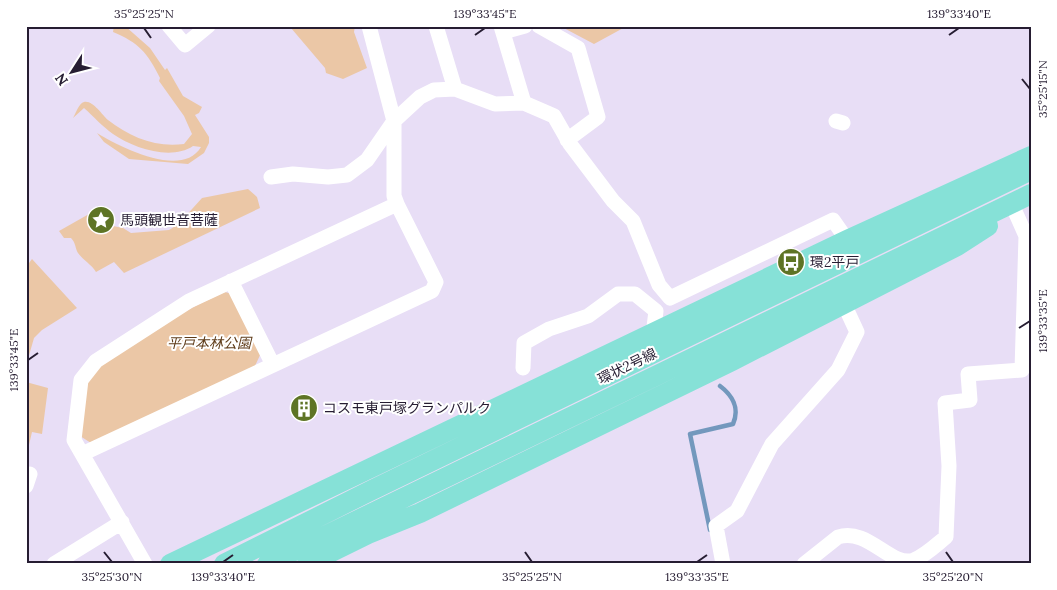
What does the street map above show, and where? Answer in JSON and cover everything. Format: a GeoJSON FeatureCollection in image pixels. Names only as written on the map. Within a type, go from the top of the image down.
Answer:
{"type":"FeatureCollection","features":[{"type":"Feature","properties":{"kind":"main road"},"geometry":{"type":"LineString","coordinates":[[170,564],[848,240],[1031,156]]}},
{"type":"Feature","properties":{"kind":"main road","name":"環状2号線"},"geometry":{"type":"LineString","coordinates":[[226,563],[370,491],[1031,170]]}},
{"type":"Feature","properties":{"kind":"main road","name":"環状2号線"},"geometry":{"type":"LineString","coordinates":[[267,564],[1031,194]]}},
{"type":"Feature","properties":{"kind":"main road"},"geometry":{"type":"LineString","coordinates":[[368,534],[420,513],[499,475],[844,304],[957,246],[1022,205]]}},
{"type":"Feature","properties":{"kind":"main road"},"geometry":{"type":"LineString","coordinates":[[370,491],[646,338]]}},
{"type":"Feature","properties":{"kind":"main road"},"geometry":{"type":"LineString","coordinates":[[307,564],[368,534],[491,466],[592,406]]}},
{"type":"Feature","properties":{"kind":"street"},"geometry":{"type":"LineString","coordinates":[[169,26],[185,45],[208,26]]}},
{"type":"Feature","properties":{"kind":"street"},"geometry":{"type":"LineString","coordinates":[[82,454],[432,291],[436,282],[394,196],[394,121],[369,26]]}},
{"type":"Feature","properties":{"kind":"street"},"geometry":{"type":"LineString","coordinates":[[436,26],[455,89]]}},
{"type":"Feature","properties":{"kind":"street"},"geometry":{"type":"LineString","coordinates":[[524,104],[502,29],[525,26]]}},
{"type":"Feature","properties":{"kind":"street"},"geometry":{"type":"LineString","coordinates":[[539,26],[578,48],[598,117],[567,140]]}},
{"type":"Feature","properties":{"kind":"street"},"geometry":{"type":"LineString","coordinates":[[271,177],[293,174],[328,177],[347,176],[367,160],[394,121],[420,97],[434,90],[455,89],[496,104],[524,104],[554,116],[567,140],[612,201],[633,221],[659,285],[670,298],[833,220],[848,240]]}},
{"type":"Feature","properties":{"kind":"street"},"geometry":{"type":"LineString","coordinates":[[145,564],[74,440],[81,380],[96,361],[189,301],[397,204]]}},
{"type":"Feature","properties":{"kind":"street"},"geometry":{"type":"LineString","coordinates":[[804,564],[838,537],[844,535],[862,537],[904,561],[913,560],[925,554],[946,537],[949,466],[946,403],[970,400],[968,374],[1022,370],[1026,236],[1022,205]]}},
{"type":"Feature","properties":{"kind":"street"},"geometry":{"type":"LineString","coordinates":[[231,281],[273,365]]}},
{"type":"Feature","properties":{"kind":"street"},"geometry":{"type":"LineString","coordinates":[[523,368],[524,343],[549,329],[588,316],[618,294],[635,294],[656,311],[646,338]]}},
{"type":"Feature","properties":{"kind":"street"},"geometry":{"type":"LineString","coordinates":[[723,564],[716,526],[737,511],[772,444],[838,370],[856,332],[844,304]]}},
{"type":"Feature","properties":{"kind":"street"},"geometry":{"type":"LineString","coordinates":[[54,564],[122,522]]}},
{"type":"Feature","properties":{"kind":"green space"},"geometry":{"type":"Polygon","coordinates":[[[114,26],[125,26],[150,48],[165,70],[167,68],[183,96],[202,107],[199,113],[195,115],[209,137],[209,143],[204,153],[188,164],[129,159],[104,142],[97,133],[135,152],[166,160],[180,160],[192,156],[201,147],[193,146],[174,152],[152,151],[131,144],[113,134],[84,108],[73,118],[81,104],[87,102],[94,105],[116,126],[134,136],[153,143],[184,144],[192,134],[184,116],[159,81],[160,78],[151,61],[136,45],[113,32],[114,26]]]}},
{"type":"Feature","properties":{"kind":"green space"},"geometry":{"type":"Polygon","coordinates":[[[293,26],[355,26],[354,32],[367,68],[343,79],[326,73],[325,68],[291,28],[293,26]]]}},
{"type":"Feature","properties":{"kind":"green space"},"geometry":{"type":"Polygon","coordinates":[[[560,26],[627,26],[594,44],[560,26]]]}},
{"type":"Feature","properties":{"kind":"green space"},"geometry":{"type":"Polygon","coordinates":[[[248,189],[257,197],[260,208],[124,273],[114,262],[96,272],[78,253],[71,238],[64,238],[59,231],[89,214],[110,211],[113,226],[123,228],[131,233],[169,230],[182,222],[202,198],[248,189]]]}},
{"type":"Feature","properties":{"kind":"green space"},"geometry":{"type":"Polygon","coordinates":[[[32,259],[77,308],[42,330],[34,338],[26,366],[26,267],[32,259]]]}},
{"type":"Feature","properties":{"kind":"green space","name":"平戸本林公園"},"geometry":{"type":"Polygon","coordinates":[[[225,292],[232,294],[261,353],[255,366],[91,443],[80,436],[84,388],[95,371],[128,345],[170,319],[225,292]]]}},
{"type":"Feature","properties":{"kind":"green space"},"geometry":{"type":"Polygon","coordinates":[[[26,382],[48,388],[42,434],[32,432],[26,458],[26,382]]]}},
{"type":"Feature","properties":{"kind":"waterway"},"geometry":{"type":"LineString","coordinates":[[710,530],[690,434],[733,424],[736,413],[734,402],[720,386]]}},
{"type":"Feature","properties":{"kind":"place","name":"馬頭観世音菩薩"},"geometry":{"type":"Point","coordinates":[101,220]}},
{"type":"Feature","properties":{"kind":"place","name":"環2平戸"},"geometry":{"type":"Point","coordinates":[791,262]}},
{"type":"Feature","properties":{"kind":"place","name":"コスモ東戸塚グランパルク"},"geometry":{"type":"Point","coordinates":[304,408]}}]}
